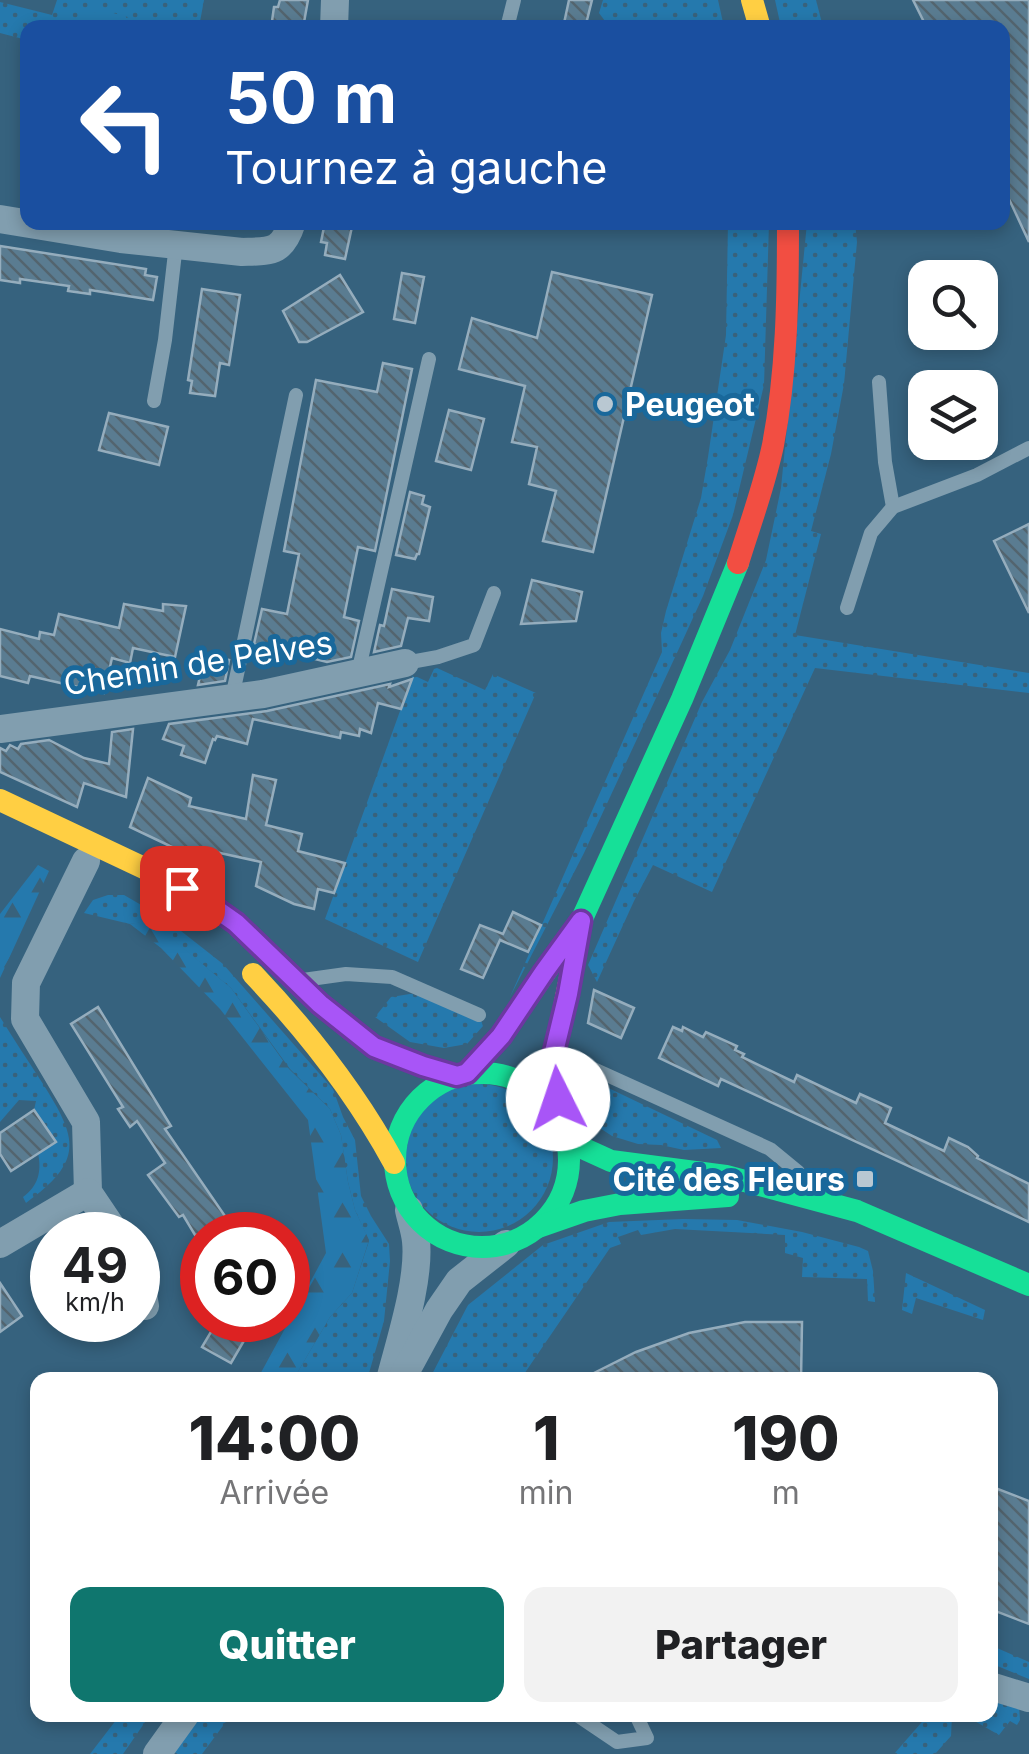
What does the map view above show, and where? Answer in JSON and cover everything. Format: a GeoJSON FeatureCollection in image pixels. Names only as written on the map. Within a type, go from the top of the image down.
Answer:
{"type":"FeatureCollection","features":[{"type":"Feature","properties":{"kind":"main road"},"geometry":{"type":"LineString","coordinates":[[581,921],[554,1052],[569,1173],[565,1188],[550,1216],[526,1236],[488,1247],[452,1242],[421,1224],[409,1210],[396,1181],[394,1163],[399,1130],[406,1115],[428,1090],[462,1074],[501,1036],[581,921],[689,682],[737,566],[772,449],[782,391],[788,311],[788,230]]}},
{"type":"Feature","properties":{"kind":"main road"},"geometry":{"type":"LineString","coordinates":[[0,800],[202,899],[236,923],[320,1004],[374,1047],[423,1066],[462,1074],[490,1073],[513,1078],[534,1089],[550,1105],[565,1133],[590,1153],[611,1160],[726,1176],[856,1211],[1029,1285]]}},
{"type":"Feature","properties":{"kind":"main road"},"geometry":{"type":"LineString","coordinates":[[0,820],[182,910],[215,935]]}},
{"type":"Feature","properties":{"kind":"main road"},"geometry":{"type":"LineString","coordinates":[[237,957],[312,1040],[360,1103],[394,1163]]}},
{"type":"Feature","properties":{"kind":"main road"},"geometry":{"type":"LineString","coordinates":[[538,1227],[603,1208],[677,1198],[781,1192]]}},
{"type":"Feature","properties":{"kind":"street"},"geometry":{"type":"LineString","coordinates":[[69,230],[242,252],[280,246],[289,230]]}},
{"type":"Feature","properties":{"kind":"street","name":"Chemin de Pelves"},"geometry":{"type":"LineString","coordinates":[[0,728],[264,694],[405,663]]}},
{"type":"Feature","properties":{"kind":"street"},"geometry":{"type":"LineString","coordinates":[[86,861],[26,983],[25,1018],[86,1122],[88,1192],[101,1212]]}},
{"type":"Feature","properties":{"kind":"street"},"geometry":{"type":"LineString","coordinates":[[0,1244],[88,1192]]}},
{"type":"Feature","properties":{"kind":"street"},"geometry":{"type":"LineString","coordinates":[[392,1372],[408,1312],[415,1264],[416,1241],[409,1210]]}},
{"type":"Feature","properties":{"kind":"street"},"geometry":{"type":"LineString","coordinates":[[405,1372],[458,1281],[506,1244]]}},
{"type":"Feature","properties":{"kind":"street"},"geometry":{"type":"LineString","coordinates":[[998,1688],[1029,1698]]}},
{"type":"Feature","properties":{"kind":"street"},"geometry":{"type":"LineString","coordinates":[[157,1754],[180,1722]]}},
{"type":"Feature","properties":{"kind":"lane"},"geometry":{"type":"LineString","coordinates":[[154,401],[176,244]]}},
{"type":"Feature","properties":{"kind":"lane"},"geometry":{"type":"LineString","coordinates":[[358,673],[429,360]]}},
{"type":"Feature","properties":{"kind":"lane"},"geometry":{"type":"LineString","coordinates":[[879,382],[885,462],[894,507]]}},
{"type":"Feature","properties":{"kind":"lane"},"geometry":{"type":"LineString","coordinates":[[232,698],[296,395]]}},
{"type":"Feature","properties":{"kind":"lane"},"geometry":{"type":"LineString","coordinates":[[847,608],[871,533],[894,507],[977,475],[1029,448]]}},
{"type":"Feature","properties":{"kind":"lane"},"geometry":{"type":"LineString","coordinates":[[405,663],[438,658],[474,646],[494,593]]}},
{"type":"Feature","properties":{"kind":"lane"},"geometry":{"type":"LineString","coordinates":[[297,981],[346,974],[392,976],[479,1015]]}},
{"type":"Feature","properties":{"kind":"lane"},"geometry":{"type":"LineString","coordinates":[[576,1061],[770,1149],[798,1172],[805,1197]]}},
{"type":"Feature","properties":{"kind":"lane"},"geometry":{"type":"LineString","coordinates":[[587,1722],[617,1742],[648,1738],[640,1722]]}},
{"type":"Feature","properties":{"kind":"green space"},"geometry":{"type":"Polygon","coordinates":[[[57,0],[204,0],[200,20],[20,20],[20,38],[0,33],[0,2],[52,15],[57,0]]]}},
{"type":"Feature","properties":{"kind":"green space"},"geometry":{"type":"Polygon","coordinates":[[[603,0],[718,0],[722,20],[604,20],[599,13],[603,0]]]}},
{"type":"Feature","properties":{"kind":"green space"},"geometry":{"type":"Polygon","coordinates":[[[775,0],[816,0],[821,20],[779,20],[775,0]]]}},
{"type":"Feature","properties":{"kind":"green space"},"geometry":{"type":"Polygon","coordinates":[[[102,10],[131,20],[86,20],[102,10]]]}},
{"type":"Feature","properties":{"kind":"green space"},"geometry":{"type":"Polygon","coordinates":[[[728,230],[769,230],[764,385],[733,515],[676,655],[584,853],[510,997],[662,652],[666,611],[701,498],[726,335],[728,230]]]}},
{"type":"Feature","properties":{"kind":"green space"},"geometry":{"type":"Polygon","coordinates":[[[806,230],[856,230],[844,384],[811,531],[821,534],[795,635],[1029,673],[1029,693],[815,668],[712,892],[653,865],[597,982],[588,965],[702,702],[730,650],[766,560],[781,488],[806,230]]]}},
{"type":"Feature","properties":{"kind":"green space"},"geometry":{"type":"Polygon","coordinates":[[[437,668],[485,690],[493,674],[536,693],[418,962],[325,919],[413,675],[428,682],[437,668]]]}},
{"type":"Feature","properties":{"kind":"green space"},"geometry":{"type":"Polygon","coordinates":[[[38,865],[49,871],[0,978],[0,914],[38,865]]]}},
{"type":"Feature","properties":{"kind":"green space"},"geometry":{"type":"Polygon","coordinates":[[[124,895],[167,920],[223,964],[333,1089],[355,1140],[361,1196],[389,1244],[384,1321],[369,1372],[298,1372],[330,1317],[352,1293],[369,1241],[355,1210],[341,1135],[330,1109],[290,1069],[231,988],[150,921],[130,924],[84,913],[93,900],[124,895]]]}},
{"type":"Feature","properties":{"kind":"green space"},"geometry":{"type":"Polygon","coordinates":[[[150,920],[231,988],[289,1069],[330,1109],[341,1135],[355,1210],[369,1240],[352,1293],[330,1317],[298,1372],[261,1372],[278,1342],[310,1342],[310,1282],[326,1253],[308,1120],[220,1009],[161,948],[130,924],[150,920]]]}},
{"type":"Feature","properties":{"kind":"green space"},"geometry":{"type":"Polygon","coordinates":[[[436,996],[479,1015],[483,1026],[467,1044],[444,1048],[410,1042],[375,1017],[391,997],[436,996]]]}},
{"type":"Feature","properties":{"kind":"green space"},"geometry":{"type":"Polygon","coordinates":[[[0,1017],[55,1103],[68,1135],[66,1161],[58,1174],[26,1203],[23,1197],[38,1178],[38,1153],[55,1142],[34,1110],[36,1101],[19,1100],[0,1122],[0,1017]]]}},
{"type":"Feature","properties":{"kind":"green space"},"geometry":{"type":"Polygon","coordinates":[[[575,1072],[717,1140],[721,1148],[684,1150],[612,1136],[589,1121],[576,1100],[575,1072]]]}},
{"type":"Feature","properties":{"kind":"green space"},"geometry":{"type":"Polygon","coordinates":[[[479,1084],[507,1090],[531,1106],[547,1130],[553,1158],[547,1186],[531,1210],[507,1226],[479,1232],[451,1226],[427,1210],[411,1186],[405,1158],[411,1130],[427,1106],[451,1090],[479,1084]]]}},
{"type":"Feature","properties":{"kind":"green space"},"geometry":{"type":"Polygon","coordinates":[[[737,1220],[859,1247],[868,1251],[875,1302],[868,1301],[867,1279],[802,1277],[803,1258],[785,1253],[785,1235],[675,1229],[641,1235],[638,1230],[618,1237],[621,1244],[610,1248],[525,1372],[433,1372],[468,1305],[543,1245],[609,1222],[737,1220]]]}},
{"type":"Feature","properties":{"kind":"green space"},"geometry":{"type":"Polygon","coordinates":[[[906,1273],[985,1310],[983,1320],[916,1298],[912,1314],[902,1310],[906,1273]]]}},
{"type":"Feature","properties":{"kind":"green space"},"geometry":{"type":"Polygon","coordinates":[[[998,1648],[1029,1662],[1029,1679],[998,1666],[998,1648]]]}},
{"type":"Feature","properties":{"kind":"green space"},"geometry":{"type":"Polygon","coordinates":[[[998,1699],[1019,1706],[1020,1720],[1017,1725],[1010,1721],[999,1735],[976,1722],[998,1722],[998,1699]]]}},
{"type":"Feature","properties":{"kind":"green space"},"geometry":{"type":"Polygon","coordinates":[[[115,1722],[145,1722],[123,1754],[90,1754],[115,1722]]]}},
{"type":"Feature","properties":{"kind":"green space"},"geometry":{"type":"Polygon","coordinates":[[[196,1722],[226,1722],[202,1754],[173,1754],[196,1722]]]}},
{"type":"Feature","properties":{"kind":"green space"},"geometry":{"type":"Polygon","coordinates":[[[922,1722],[952,1722],[951,1736],[935,1754],[894,1754],[922,1722]]]}},
{"type":"Feature","properties":{"kind":"building"},"geometry":{"type":"Polygon","coordinates":[[[280,0],[308,0],[304,20],[272,20],[274,7],[278,7],[280,0]]]}},
{"type":"Feature","properties":{"kind":"building"},"geometry":{"type":"Polygon","coordinates":[[[569,0],[592,0],[587,20],[565,20],[569,0]]]}},
{"type":"Feature","properties":{"kind":"building"},"geometry":{"type":"Polygon","coordinates":[[[913,0],[1029,0],[1029,242],[1010,201],[1010,20],[923,20],[913,0]]]}},
{"type":"Feature","properties":{"kind":"building"},"geometry":{"type":"Polygon","coordinates":[[[323,230],[351,230],[345,259],[325,255],[327,243],[321,242],[323,230]]]}},
{"type":"Feature","properties":{"kind":"building"},"geometry":{"type":"Polygon","coordinates":[[[0,246],[146,269],[145,275],[157,277],[153,300],[90,290],[90,294],[68,291],[69,286],[20,279],[20,283],[0,280],[0,246]]]}},
{"type":"Feature","properties":{"kind":"building"},"geometry":{"type":"Polygon","coordinates":[[[552,272],[652,295],[593,552],[543,541],[556,491],[529,484],[537,447],[512,442],[525,386],[459,369],[472,318],[537,338],[552,272]]]}},
{"type":"Feature","properties":{"kind":"building"},"geometry":{"type":"Polygon","coordinates":[[[402,273],[424,277],[415,323],[394,319],[402,273]]]}},
{"type":"Feature","properties":{"kind":"building"},"geometry":{"type":"Polygon","coordinates":[[[340,275],[363,312],[307,342],[299,342],[283,311],[340,275]]]}},
{"type":"Feature","properties":{"kind":"building"},"geometry":{"type":"Polygon","coordinates":[[[202,289],[240,295],[229,365],[220,363],[215,396],[190,393],[192,381],[188,380],[202,289]]]}},
{"type":"Feature","properties":{"kind":"building"},"geometry":{"type":"Polygon","coordinates":[[[383,363],[412,369],[375,551],[358,547],[344,617],[359,621],[351,657],[327,662],[254,644],[262,609],[287,614],[299,554],[284,551],[316,380],[377,392],[383,363]]]}},
{"type":"Feature","properties":{"kind":"building"},"geometry":{"type":"Polygon","coordinates":[[[449,410],[484,419],[471,470],[436,461],[449,410]]]}},
{"type":"Feature","properties":{"kind":"building"},"geometry":{"type":"Polygon","coordinates":[[[109,413],[168,427],[159,465],[99,450],[109,413]]]}},
{"type":"Feature","properties":{"kind":"building"},"geometry":{"type":"Polygon","coordinates":[[[410,492],[424,496],[422,504],[430,507],[415,559],[396,555],[410,492]]]}},
{"type":"Feature","properties":{"kind":"building"},"geometry":{"type":"Polygon","coordinates":[[[1029,524],[1029,613],[994,541],[1029,524]]]}},
{"type":"Feature","properties":{"kind":"building"},"geometry":{"type":"Polygon","coordinates":[[[532,580],[582,592],[576,621],[521,624],[532,580]]]}},
{"type":"Feature","properties":{"kind":"building"},"geometry":{"type":"Polygon","coordinates":[[[392,589],[433,597],[429,621],[408,618],[401,646],[374,652],[380,625],[384,626],[392,589]]]}},
{"type":"Feature","properties":{"kind":"building"},"geometry":{"type":"Polygon","coordinates":[[[124,604],[163,611],[163,604],[186,606],[175,657],[133,648],[130,663],[112,658],[104,693],[30,676],[28,683],[0,676],[0,629],[39,639],[40,632],[54,635],[59,614],[119,628],[124,604]]]}},
{"type":"Feature","properties":{"kind":"building"},"geometry":{"type":"Polygon","coordinates":[[[205,655],[229,660],[225,681],[198,685],[205,655]]]}},
{"type":"Feature","properties":{"kind":"building"},"geometry":{"type":"Polygon","coordinates":[[[412,679],[401,709],[378,703],[371,733],[360,729],[359,736],[341,732],[340,738],[253,719],[247,744],[217,736],[205,763],[181,755],[184,746],[163,739],[169,724],[267,711],[412,679]]]}},
{"type":"Feature","properties":{"kind":"building"},"geometry":{"type":"Polygon","coordinates":[[[133,729],[126,797],[84,783],[77,807],[0,772],[0,748],[6,751],[10,745],[18,749],[21,744],[49,740],[84,758],[109,764],[112,732],[133,729]]]}},
{"type":"Feature","properties":{"kind":"building"},"geometry":{"type":"Polygon","coordinates":[[[253,775],[276,780],[266,825],[302,834],[298,851],[345,863],[334,893],[318,889],[314,909],[256,886],[261,862],[220,853],[216,868],[130,827],[148,778],[191,798],[189,806],[246,819],[253,775]]]}},
{"type":"Feature","properties":{"kind":"building"},"geometry":{"type":"Polygon","coordinates":[[[513,912],[541,925],[528,952],[500,940],[483,978],[461,969],[480,925],[503,934],[513,912]]]}},
{"type":"Feature","properties":{"kind":"building"},"geometry":{"type":"Polygon","coordinates":[[[594,990],[634,1008],[621,1038],[588,1023],[594,990]]]}},
{"type":"Feature","properties":{"kind":"building"},"geometry":{"type":"Polygon","coordinates":[[[98,1007],[171,1126],[165,1129],[222,1212],[180,1212],[179,1217],[148,1175],[165,1163],[137,1121],[130,1127],[118,1109],[123,1107],[71,1024],[98,1007]]]}},
{"type":"Feature","properties":{"kind":"building"},"geometry":{"type":"Polygon","coordinates":[[[673,1027],[682,1031],[683,1027],[703,1037],[706,1032],[737,1046],[735,1050],[744,1054],[742,1057],[794,1082],[797,1075],[856,1103],[860,1094],[891,1108],[885,1123],[944,1151],[949,1138],[968,1147],[977,1158],[1029,1184],[1029,1222],[721,1079],[718,1086],[659,1058],[673,1027]]]}},
{"type":"Feature","properties":{"kind":"building"},"geometry":{"type":"Polygon","coordinates":[[[34,1110],[56,1142],[11,1171],[0,1154],[0,1133],[34,1110]]]}},
{"type":"Feature","properties":{"kind":"building"},"geometry":{"type":"Polygon","coordinates":[[[0,1283],[22,1316],[0,1332],[0,1283]]]}},
{"type":"Feature","properties":{"kind":"building"},"geometry":{"type":"Polygon","coordinates":[[[745,1322],[802,1322],[801,1372],[596,1372],[689,1333],[745,1322]]]}},
{"type":"Feature","properties":{"kind":"building"},"geometry":{"type":"Polygon","coordinates":[[[205,1342],[243,1342],[231,1363],[202,1347],[205,1342]]]}},
{"type":"Feature","properties":{"kind":"building"},"geometry":{"type":"Polygon","coordinates":[[[998,1489],[1029,1501],[1029,1624],[998,1612],[998,1489]]]}},
{"type":"Feature","properties":{"kind":"traffic: fast"},"geometry":{"type":"LineString","coordinates":[[467,1073],[501,1036],[581,921],[682,699],[738,563]]}},
{"type":"Feature","properties":{"kind":"traffic: fast"},"geometry":{"type":"LineString","coordinates":[[482,1073],[515,1079],[544,1098],[563,1127],[569,1160],[563,1193],[544,1222],[515,1241],[482,1247],[449,1241],[420,1222],[401,1193],[395,1160],[401,1127],[420,1098],[449,1079],[482,1073]]}},
{"type":"Feature","properties":{"kind":"traffic: fast"},"geometry":{"type":"LineString","coordinates":[[567,1141],[611,1161],[726,1176],[857,1211],[1029,1285]]}},
{"type":"Feature","properties":{"kind":"traffic: fast"},"geometry":{"type":"LineString","coordinates":[[538,1227],[620,1204],[728,1196]]}},
{"type":"Feature","properties":{"kind":"traffic: slow"},"geometry":{"type":"LineString","coordinates":[[752,0],[758,20]]}},
{"type":"Feature","properties":{"kind":"traffic: slow"},"geometry":{"type":"LineString","coordinates":[[0,800],[202,899],[235,923],[320,1004],[375,1047],[457,1076]]}},
{"type":"Feature","properties":{"kind":"traffic: slow"},"geometry":{"type":"LineString","coordinates":[[562,1125],[555,1052],[579,933]]}},
{"type":"Feature","properties":{"kind":"traffic: slow"},"geometry":{"type":"LineString","coordinates":[[253,974],[330,1064],[394,1163]]}},
{"type":"Feature","properties":{"kind":"traffic: jam"},"geometry":{"type":"LineString","coordinates":[[738,563],[766,474],[778,417],[786,334],[788,230]]}},
{"type":"Feature","properties":{"kind":"place","name":"Peugeot"},"geometry":{"type":"Point","coordinates":[605,404]}},
{"type":"Feature","properties":{"kind":"place","name":"Cité des Fleurs"},"geometry":{"type":"Point","coordinates":[865,1179]}},
{"type":"Feature","properties":{"kind":"route"},"geometry":{"type":"LineString","coordinates":[[182,888],[236,923],[320,1004],[374,1047],[457,1076],[467,1073],[501,1036],[581,921],[554,1052],[558,1099]]}}]}
